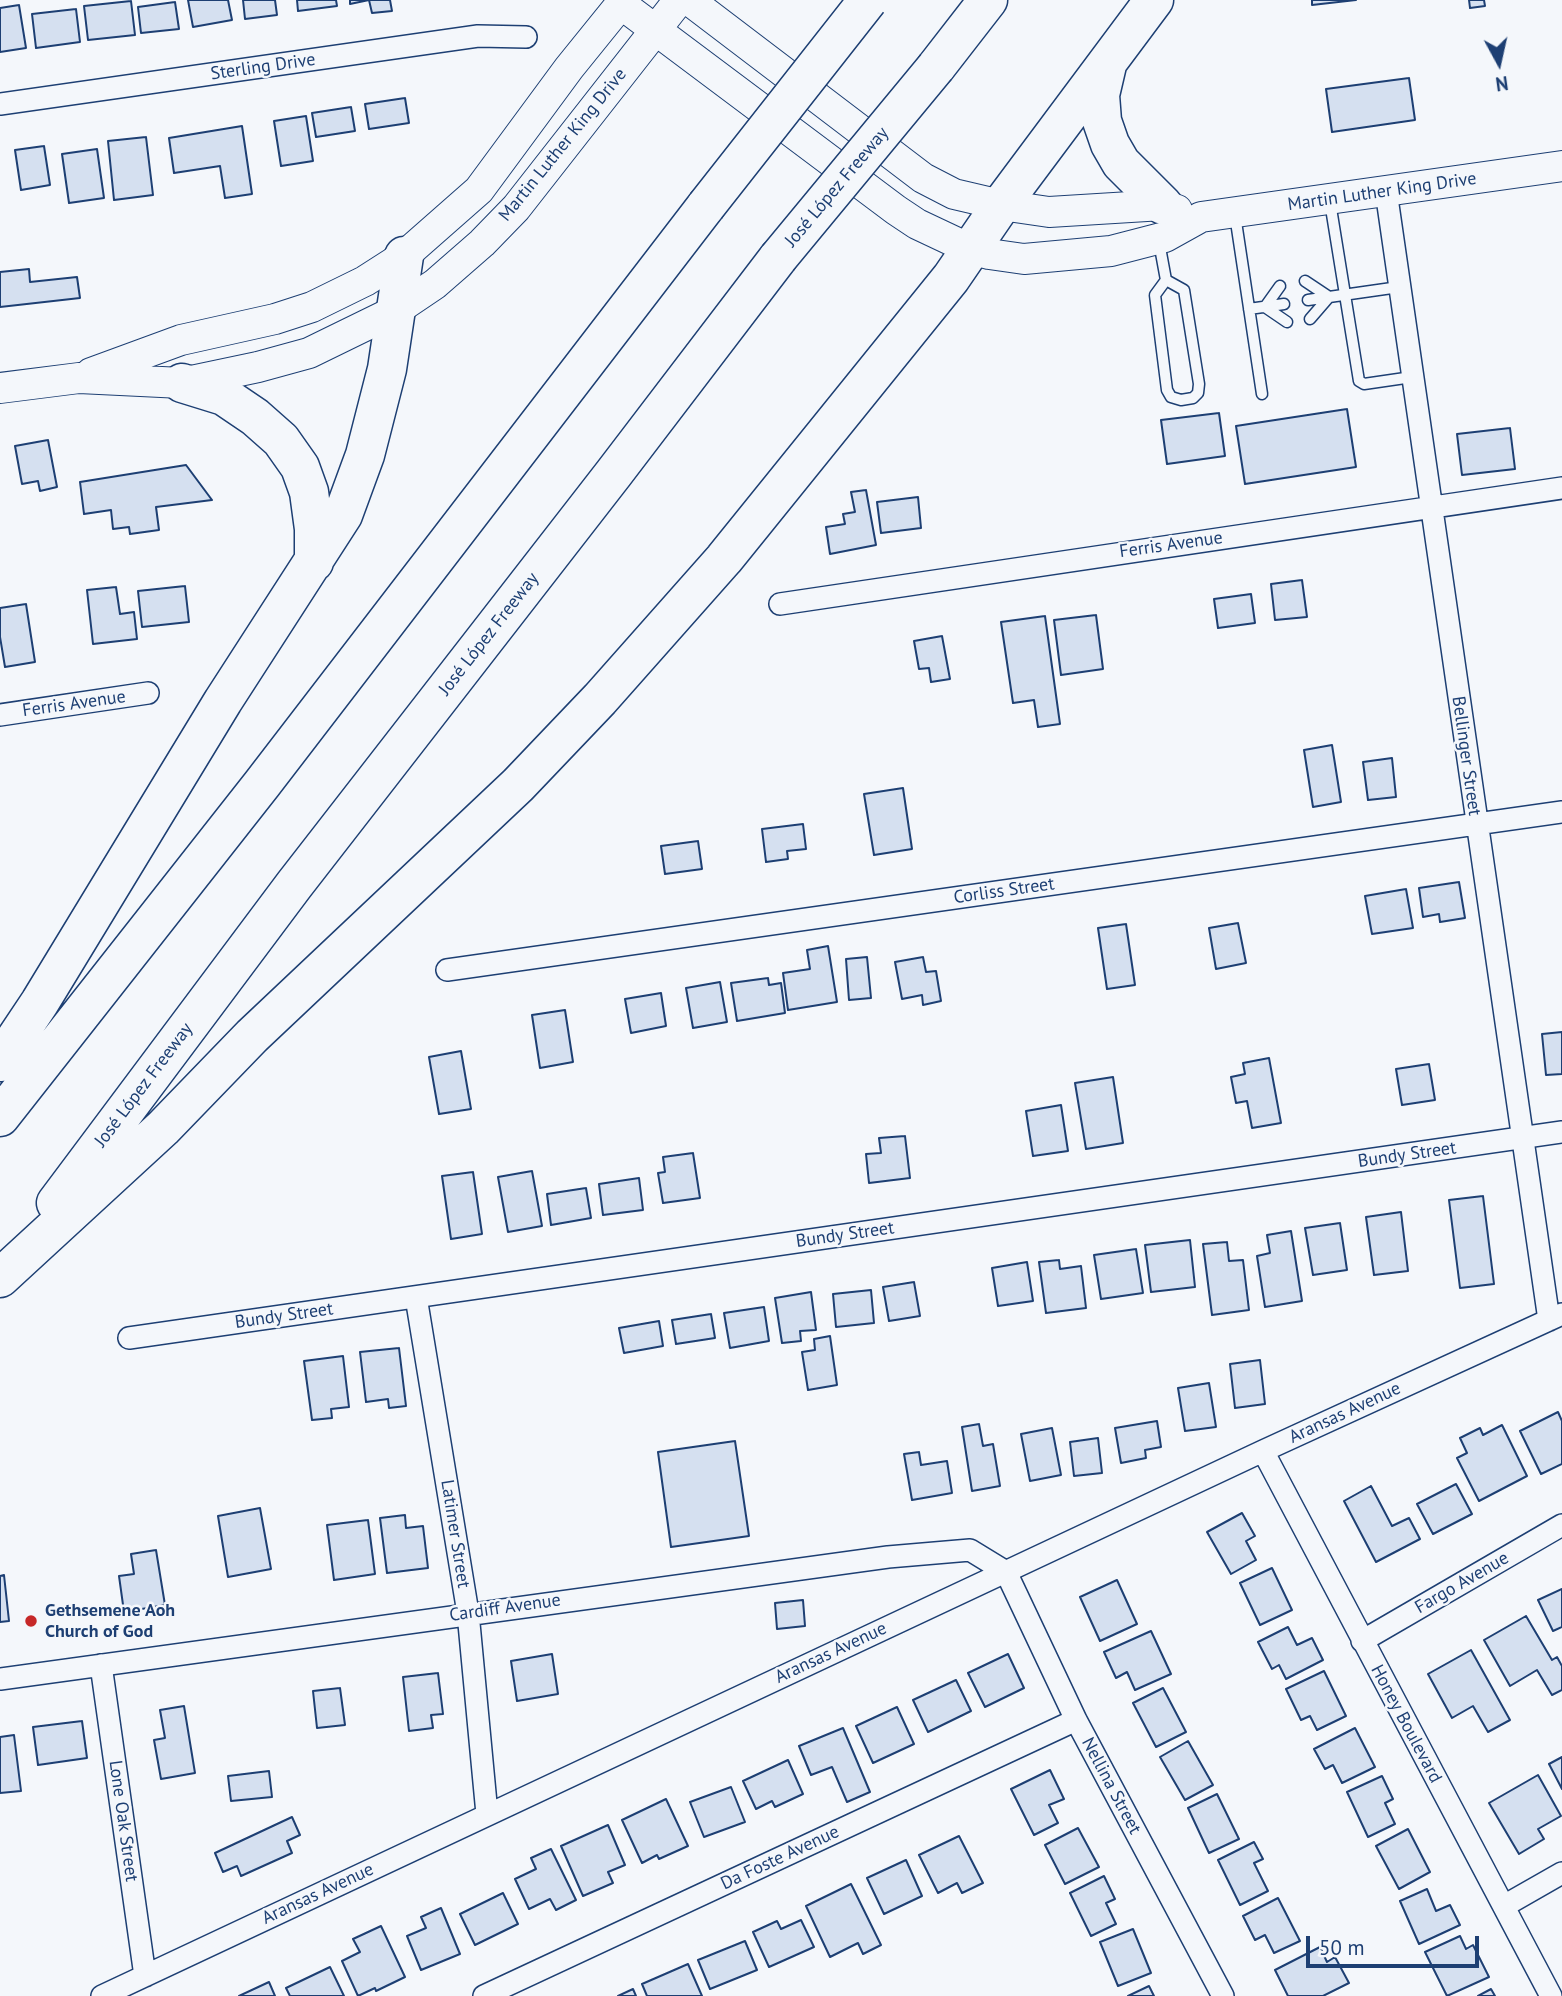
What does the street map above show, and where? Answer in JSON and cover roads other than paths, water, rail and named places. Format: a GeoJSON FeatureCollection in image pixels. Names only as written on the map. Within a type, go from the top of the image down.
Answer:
{"type":"FeatureCollection","features":[{"type":"Feature","properties":{"kind":"highway"},"geometry":{"type":"LineString","coordinates":[[0,1117],[269,775],[706,206],[868,0]]}},
{"type":"Feature","properties":{"kind":"highway","name":"José López Freeway"},"geometry":{"type":"LineString","coordinates":[[0,1278],[294,885],[778,258],[988,0]]}},
{"type":"Feature","properties":{"kind":"highway"},"geometry":{"type":"LineString","coordinates":[[0,1278],[163,1128],[252,1036],[518,785],[600,699],[724,559],[951,278],[1001,205],[1154,0]]}},
{"type":"Feature","properties":{"kind":"highway"},"geometry":{"type":"LineString","coordinates":[[1107,64],[1100,95],[1102,121],[1110,144],[1160,222]]}},
{"type":"Feature","properties":{"kind":"highway"},"geometry":{"type":"LineString","coordinates":[[0,1062],[40,1002],[223,701],[343,515],[365,455],[387,369],[404,256]]}},
{"type":"Feature","properties":{"kind":"highway"},"geometry":{"type":"LineString","coordinates":[[182,383],[224,396],[255,417],[281,440],[300,467],[309,492],[314,529],[314,562]]}},
{"type":"Feature","properties":{"kind":"main road"},"geometry":{"type":"LineString","coordinates":[[655,30],[679,0]]}},
{"type":"Feature","properties":{"kind":"main road","name":"Martin Luther King Drive"},"geometry":{"type":"LineString","coordinates":[[689,0],[923,178],[954,194],[1001,205],[1160,222],[1562,166]]}},
{"type":"Feature","properties":{"kind":"main road","name":"Martin Luther King Drive"},"geometry":{"type":"LineString","coordinates":[[79,378],[181,340],[275,319],[312,307],[365,281],[404,256],[479,190],[569,68],[622,2],[655,30],[896,210],[918,224],[970,249],[1024,259],[1111,251],[1160,222]]}},
{"type":"Feature","properties":{"kind":"main road","name":"Martin Luther King Drive"},"geometry":{"type":"LineString","coordinates":[[0,388],[79,378],[182,383],[309,353],[395,311],[435,284],[482,243],[516,208],[655,30]]}},
{"type":"Feature","properties":{"kind":"street","name":"Sterling Drive"},"geometry":{"type":"LineString","coordinates":[[0,104],[478,36],[526,37]]}},
{"type":"Feature","properties":{"kind":"street","name":"Bellinger Street"},"geometry":{"type":"LineString","coordinates":[[1386,191],[1522,1139],[1555,1317]]}},
{"type":"Feature","properties":{"kind":"street","name":"Ferris Avenue"},"geometry":{"type":"LineString","coordinates":[[780,604],[1562,488]]}},
{"type":"Feature","properties":{"kind":"street","name":"Ferris Avenue"},"geometry":{"type":"LineString","coordinates":[[0,715],[148,693]]}},
{"type":"Feature","properties":{"kind":"street","name":"Corliss Street"},"geometry":{"type":"LineString","coordinates":[[447,970],[1562,812]]}},
{"type":"Feature","properties":{"kind":"street","name":"Bundy Street"},"geometry":{"type":"LineString","coordinates":[[129,1338],[1562,1132]]}},
{"type":"Feature","properties":{"kind":"street","name":"Latimer Street"},"geometry":{"type":"LineString","coordinates":[[416,1297],[468,1613],[487,1814]]}},
{"type":"Feature","properties":{"kind":"street","name":"Aransas Avenue"},"geometry":{"type":"LineString","coordinates":[[102,1996],[1263,1451],[1555,1317]]}},
{"type":"Feature","properties":{"kind":"street","name":"Honey Boulevard"},"geometry":{"type":"LineString","coordinates":[[1263,1451],[1551,1996]]}},
{"type":"Feature","properties":{"kind":"street","name":"Fargo Avenue"},"geometry":{"type":"LineString","coordinates":[[1362,1641],[1562,1525]]}},
{"type":"Feature","properties":{"kind":"street","name":"Cardiff Avenue"},"geometry":{"type":"LineString","coordinates":[[0,1679],[888,1557],[970,1550],[1006,1572]]}},
{"type":"Feature","properties":{"kind":"street","name":"Nellina Street"},"geometry":{"type":"LineString","coordinates":[[1006,1572],[1076,1720],[1223,1996]]}},
{"type":"Feature","properties":{"kind":"street","name":"Lone Oak Street"},"geometry":{"type":"LineString","coordinates":[[101,1665],[145,1976]]}},
{"type":"Feature","properties":{"kind":"street","name":"Da Foste Avenue"},"geometry":{"type":"LineString","coordinates":[[484,1996],[1076,1720]]}},
{"type":"Feature","properties":{"kind":"street"},"geometry":{"type":"LineString","coordinates":[[1504,1906],[1562,1873]]}},
{"type":"Feature","properties":{"kind":"lane"},"geometry":{"type":"LineString","coordinates":[[1329,200],[1359,381],[1364,384],[1412,377]]}},
{"type":"Feature","properties":{"kind":"lane"},"geometry":{"type":"LineString","coordinates":[[1234,212],[1262,394]]}},
{"type":"Feature","properties":{"kind":"lane"},"geometry":{"type":"LineString","coordinates":[[1160,222],[1166,280],[1155,295],[1167,390],[1171,397],[1181,400],[1193,398],[1198,393],[1199,384],[1184,290],[1166,280]]}},
{"type":"Feature","properties":{"kind":"lane"},"geometry":{"type":"LineString","coordinates":[[1305,281],[1329,297]]}},
{"type":"Feature","properties":{"kind":"lane"},"geometry":{"type":"LineString","coordinates":[[1265,307],[1280,285]]}},
{"type":"Feature","properties":{"kind":"lane"},"geometry":{"type":"LineString","coordinates":[[1308,300],[1399,287]]}},
{"type":"Feature","properties":{"kind":"lane"},"geometry":{"type":"LineString","coordinates":[[1310,320],[1329,297]]}},
{"type":"Feature","properties":{"kind":"lane"},"geometry":{"type":"LineString","coordinates":[[1249,309],[1283,304]]}},
{"type":"Feature","properties":{"kind":"lane"},"geometry":{"type":"LineString","coordinates":[[1265,307],[1287,322]]}},
{"type":"Feature","properties":{"kind":"place","name":"Gethsemene Aoh Church of God"},"geometry":{"type":"Point","coordinates":[31,1621]}}]}
